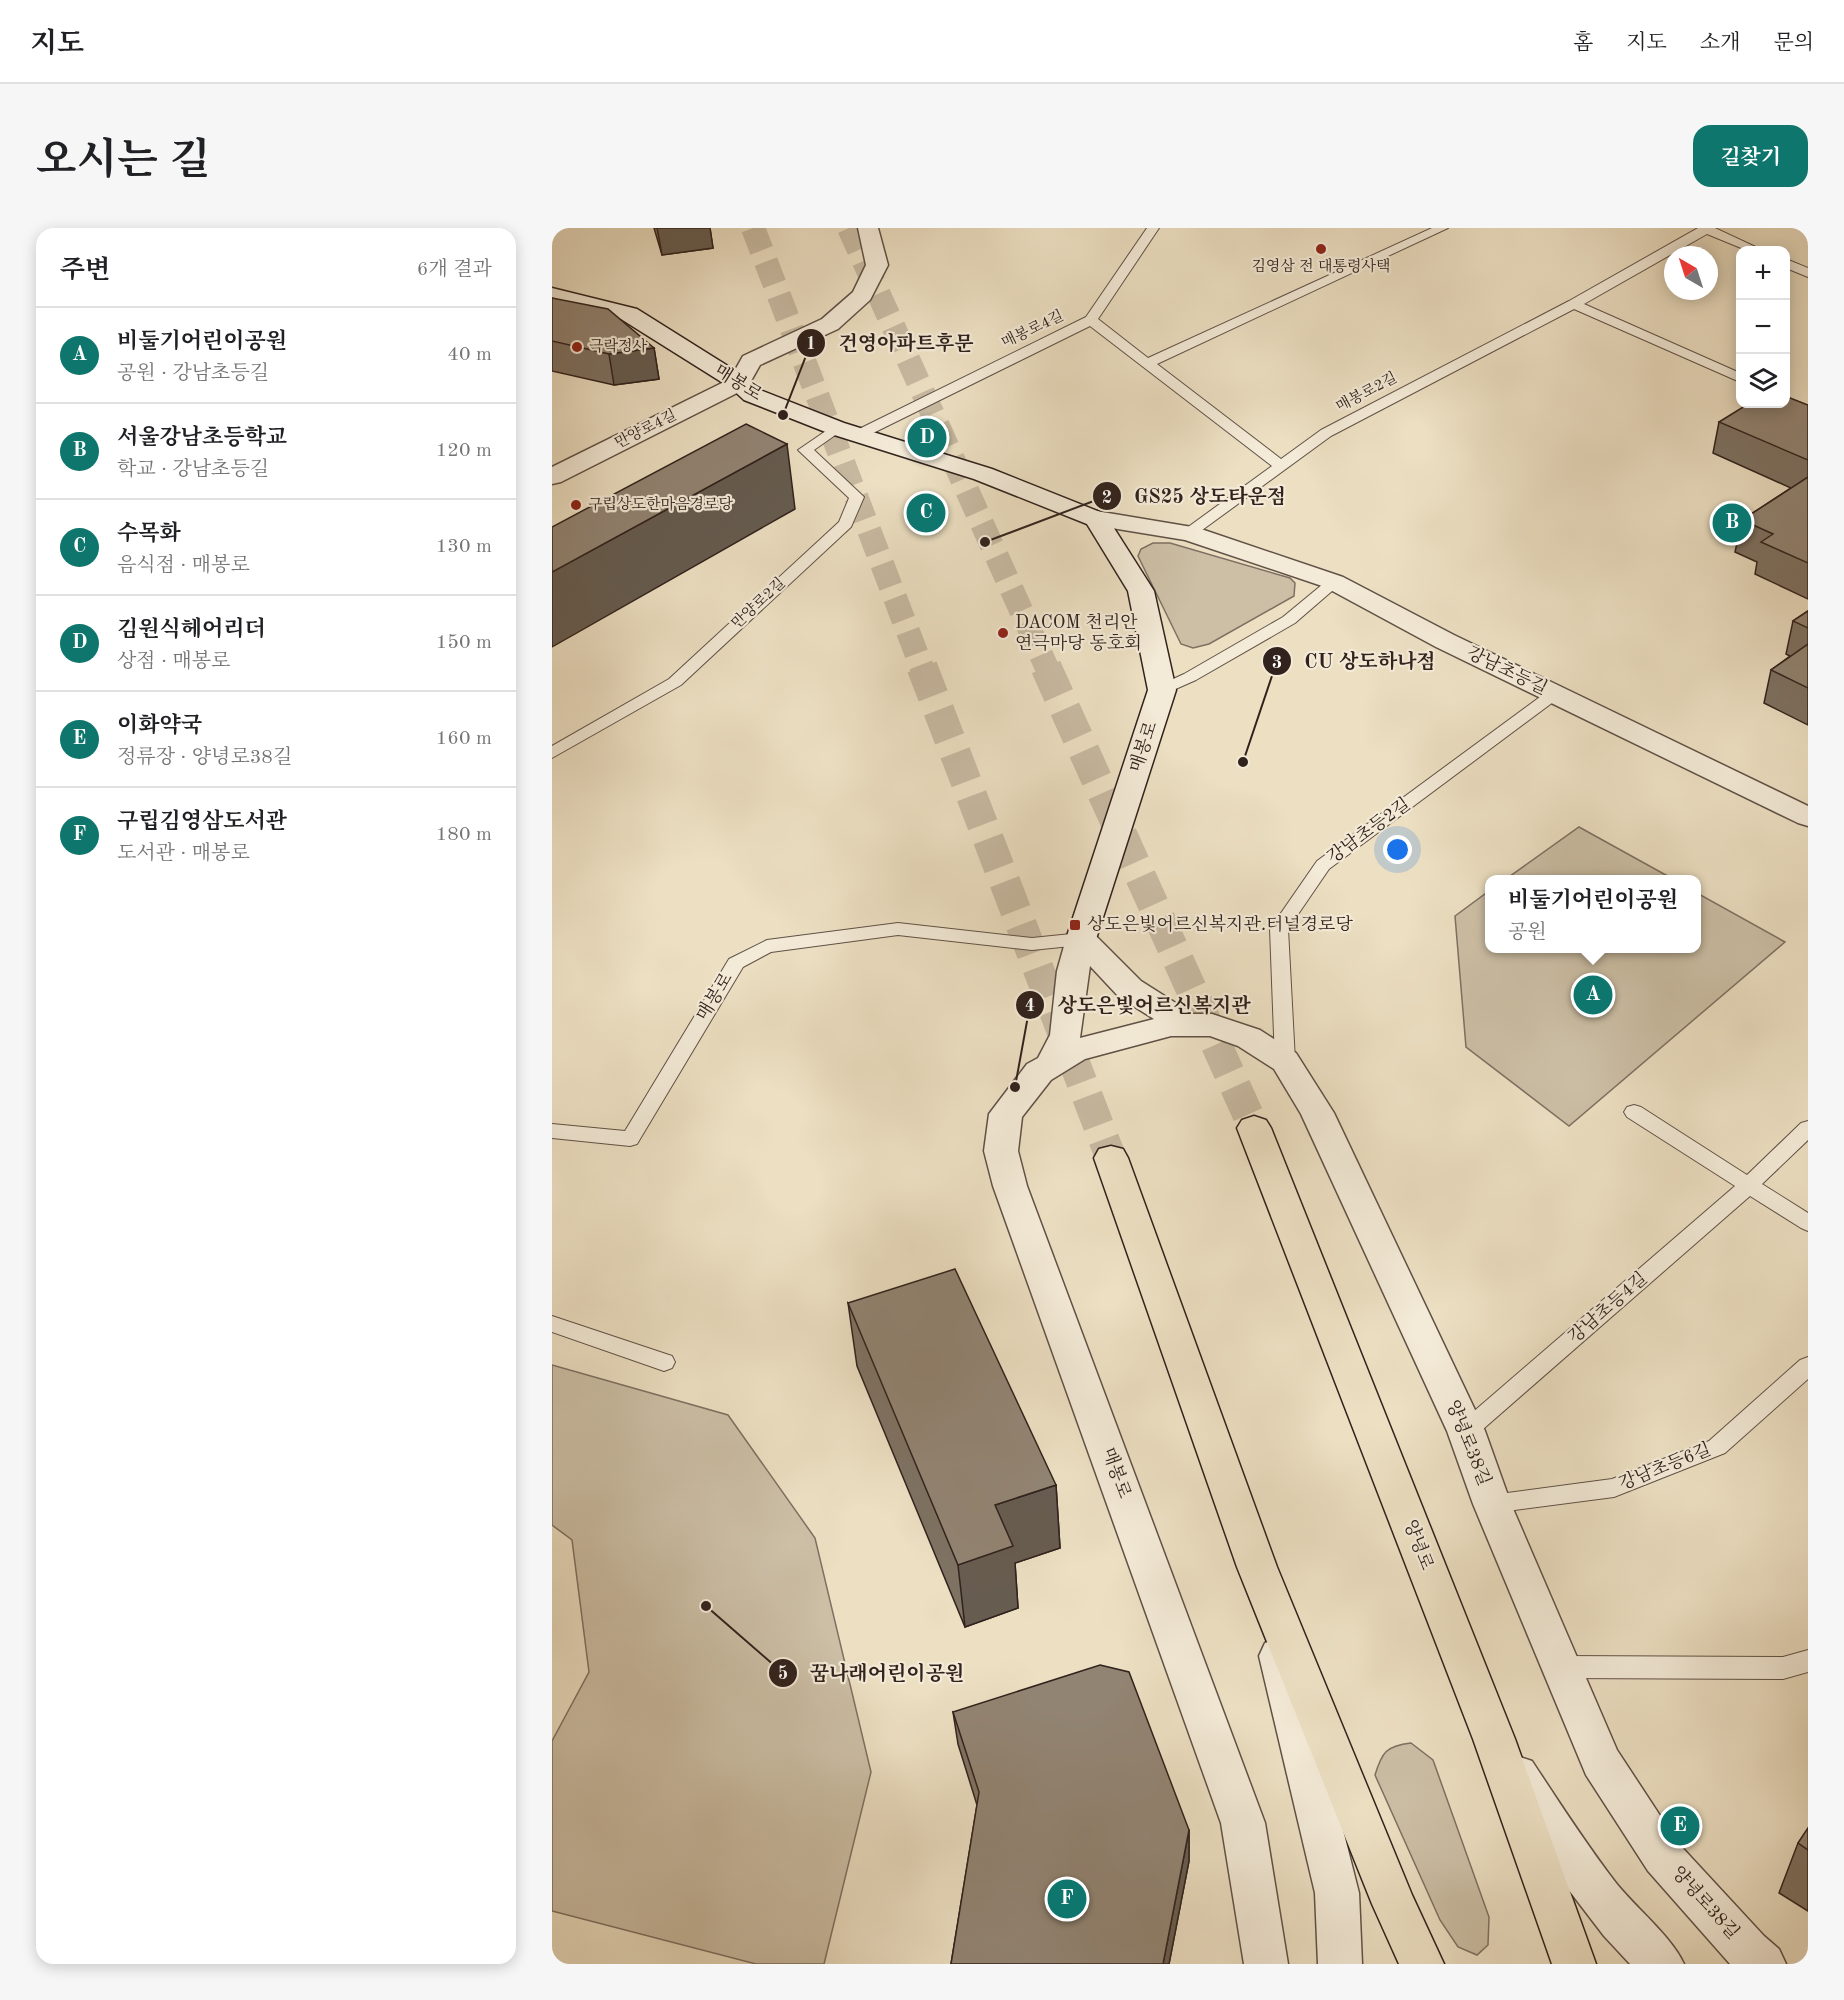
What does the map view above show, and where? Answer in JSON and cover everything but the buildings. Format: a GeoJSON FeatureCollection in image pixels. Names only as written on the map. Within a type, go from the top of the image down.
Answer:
{"type":"FeatureCollection","features":[{"type":"Feature","properties":{"kind":"main road","name":"양녕로"},"geometry":{"type":"LineString","coordinates":[[1254,1128],[1494,1739],[1574,1964]]}},
{"type":"Feature","properties":{"kind":"main road"},"geometry":{"type":"LineString","coordinates":[[1111,1158],[1257,1566],[1394,1904],[1422,1964]]}},
{"type":"Feature","properties":{"kind":"street"},"geometry":{"type":"LineString","coordinates":[[739,383],[751,361],[830,324],[862,296],[877,265],[868,228]]}},
{"type":"Feature","properties":{"kind":"street","name":"매봉로"},"geometry":{"type":"LineString","coordinates":[[552,295],[629,314],[739,383],[752,396],[847,431],[983,474],[1096,519],[1141,591],[1162,690],[1081,939]]}},
{"type":"Feature","properties":{"kind":"street","name":"만양로4길"},"geometry":{"type":"LineString","coordinates":[[552,477],[739,383]]}},
{"type":"Feature","properties":{"kind":"street","name":"강남초등길"},"geometry":{"type":"LineString","coordinates":[[1096,519],[1189,533],[1334,582],[1445,641],[1808,817]]}},
{"type":"Feature","properties":{"kind":"street"},"geometry":{"type":"LineString","coordinates":[[1081,939],[1130,989],[1187,1025]]}},
{"type":"Feature","properties":{"kind":"street"},"geometry":{"type":"LineString","coordinates":[[1050,1065],[1066,1035],[1073,971],[1081,939]]}},
{"type":"Feature","properties":{"kind":"street","name":"양녕로38길"},"geometry":{"type":"LineString","coordinates":[[1113,1039],[1172,1025],[1212,1025],[1249,1038],[1285,1061],[1317,1113],[1466,1431],[1492,1504],[1601,1762],[1663,1857],[1748,1951],[1763,1964]]}},
{"type":"Feature","properties":{"kind":"street","name":"매봉로"},"geometry":{"type":"LineString","coordinates":[[1113,1039],[1074,1051],[1039,1072],[1006,1114],[1001,1151],[1010,1186],[1243,1823],[1266,1964]]}},
{"type":"Feature","properties":{"kind":"street"},"geometry":{"type":"LineString","coordinates":[[1257,1566],[1337,1893],[1340,1964]]}},
{"type":"Feature","properties":{"kind":"street"},"geometry":{"type":"LineString","coordinates":[[1494,1739],[1571,1858],[1643,1948],[1661,1964]]}},
{"type":"Feature","properties":{"kind":"lane","name":"매봉로4길"},"geometry":{"type":"LineString","coordinates":[[847,431],[1091,320],[1153,228]]}},
{"type":"Feature","properties":{"kind":"lane"},"geometry":{"type":"LineString","coordinates":[[1148,363],[1442,228]]}},
{"type":"Feature","properties":{"kind":"lane"},"geometry":{"type":"LineString","coordinates":[[1705,229],[1746,246]]}},
{"type":"Feature","properties":{"kind":"lane","name":"매봉로2길"},"geometry":{"type":"LineString","coordinates":[[1189,533],[1326,433],[1574,304],[1705,229]]}},
{"type":"Feature","properties":{"kind":"lane"},"geometry":{"type":"LineString","coordinates":[[1790,265],[1808,273]]}},
{"type":"Feature","properties":{"kind":"lane"},"geometry":{"type":"LineString","coordinates":[[1574,304],[1736,376]]}},
{"type":"Feature","properties":{"kind":"lane"},"geometry":{"type":"LineString","coordinates":[[1091,320],[1282,467]]}},
{"type":"Feature","properties":{"kind":"lane","name":"만양로2길"},"geometry":{"type":"LineString","coordinates":[[552,753],[675,682],[846,524],[858,497],[805,450],[847,431]]}},
{"type":"Feature","properties":{"kind":"lane"},"geometry":{"type":"LineString","coordinates":[[1162,690],[1190,678],[1289,620],[1334,582]]}},
{"type":"Feature","properties":{"kind":"lane","name":"강남초등2길"},"geometry":{"type":"LineString","coordinates":[[1285,1061],[1280,929],[1323,865],[1554,694]]}},
{"type":"Feature","properties":{"kind":"lane","name":"매봉로"},"geometry":{"type":"LineString","coordinates":[[552,1131],[630,1139],[736,963],[767,946],[898,929],[1032,944],[1081,939]]}},
{"type":"Feature","properties":{"kind":"lane"},"geometry":{"type":"LineString","coordinates":[[1634,1112],[1808,1222]]}},
{"type":"Feature","properties":{"kind":"lane","name":"강남초등4길"},"geometry":{"type":"LineString","coordinates":[[1466,1431],[1749,1185],[1808,1128]]}},
{"type":"Feature","properties":{"kind":"lane"},"geometry":{"type":"LineString","coordinates":[[552,1324],[664,1362]]}},
{"type":"Feature","properties":{"kind":"lane","name":"강남초등6길"},"geometry":{"type":"LineString","coordinates":[[1492,1504],[1614,1488],[1717,1447],[1808,1366]]}},
{"type":"Feature","properties":{"kind":"lane"},"geometry":{"type":"LineString","coordinates":[[1559,1667],[1783,1668],[1808,1661]]}},
{"type":"Feature","properties":{"kind":"shaded area"},"geometry":{"type":"Polygon","coordinates":[[[1153,543],[1170,543],[1290,578],[1295,583],[1294,596],[1209,644],[1193,648],[1181,644],[1138,556],[1141,549],[1153,543]]]}},
{"type":"Feature","properties":{"kind":"shaded area"},"geometry":{"type":"Polygon","coordinates":[[[1579,827],[1666,875],[1512,875],[1579,827]]]}},
{"type":"Feature","properties":{"kind":"shaded area"},"geometry":{"type":"Polygon","coordinates":[[[1485,894],[1485,953],[1701,953],[1701,895],[1785,942],[1569,1126],[1466,1047],[1455,916],[1485,894]]]}},
{"type":"Feature","properties":{"kind":"shaded area"},"geometry":{"type":"Polygon","coordinates":[[[552,1365],[728,1415],[815,1538],[871,1772],[824,1964],[756,1964],[552,1911],[552,1741],[589,1672],[572,1540],[552,1525],[552,1365]]]}},
{"type":"Feature","properties":{"kind":"shaded area"},"geometry":{"type":"Polygon","coordinates":[[[1411,1743],[1433,1760],[1489,1917],[1488,1945],[1477,1955],[1458,1947],[1440,1920],[1375,1775],[1380,1761],[1390,1748],[1411,1743]]]}},
{"type":"Feature","properties":{"kind":"tunnel"},"geometry":{"type":"LineString","coordinates":[[753,228],[922,668]]}},
{"type":"Feature","properties":{"kind":"tunnel"},"geometry":{"type":"LineString","coordinates":[[849,228],[1047,668]]}},
{"type":"Feature","properties":{"kind":"tunnel"},"geometry":{"type":"LineString","coordinates":[[922,667],[1111,1158]]}},
{"type":"Feature","properties":{"kind":"tunnel"},"geometry":{"type":"LineString","coordinates":[[1046,667],[1254,1128]]}},
{"type":"Feature","properties":{"kind":"place","name":"김영삼 전 대통령사택"},"geometry":{"type":"Point","coordinates":[1321,249]}},
{"type":"Feature","properties":{"kind":"place","name":"극락정사"},"geometry":{"type":"Point","coordinates":[577,347]}},
{"type":"Feature","properties":{"kind":"place","name":"건영아파트후문"},"geometry":{"type":"Point","coordinates":[783,415]}},
{"type":"Feature","properties":{"kind":"place","name":"김원식헤어리더"},"geometry":{"type":"Point","coordinates":[927,438]}},
{"type":"Feature","properties":{"kind":"place","name":"구립상도한마음경로당"},"geometry":{"type":"Point","coordinates":[576,505]}},
{"type":"Feature","properties":{"kind":"place","name":"수목화"},"geometry":{"type":"Point","coordinates":[926,513]}},
{"type":"Feature","properties":{"kind":"place","name":"서울강남초등학교"},"geometry":{"type":"Point","coordinates":[1732,523]}},
{"type":"Feature","properties":{"kind":"place","name":"GS25 상도타운점"},"geometry":{"type":"Point","coordinates":[985,542]}},
{"type":"Feature","properties":{"kind":"place","name":"DACOM 천리안 연극마당 동호회"},"geometry":{"type":"Point","coordinates":[1003,633]}},
{"type":"Feature","properties":{"kind":"place","name":"CU 상도하나점"},"geometry":{"type":"Point","coordinates":[1243,762]}},
{"type":"Feature","properties":{"kind":"place","name":"상도은빛어르신복지관.터널경로당"},"geometry":{"type":"Point","coordinates":[1075,925]}},
{"type":"Feature","properties":{"kind":"place","name":"비둘기어린이공원"},"geometry":{"type":"Point","coordinates":[1593,995]}},
{"type":"Feature","properties":{"kind":"place","name":"상도은빛어르신복지관"},"geometry":{"type":"Point","coordinates":[1015,1087]}},
{"type":"Feature","properties":{"kind":"place","name":"꿈나래어린이공원"},"geometry":{"type":"Point","coordinates":[706,1606]}},
{"type":"Feature","properties":{"kind":"place","name":"이화약국"},"geometry":{"type":"Point","coordinates":[1680,1826]}},
{"type":"Feature","properties":{"kind":"place","name":"구립김영삼도서관"},"geometry":{"type":"Point","coordinates":[1067,1899]}}]}
